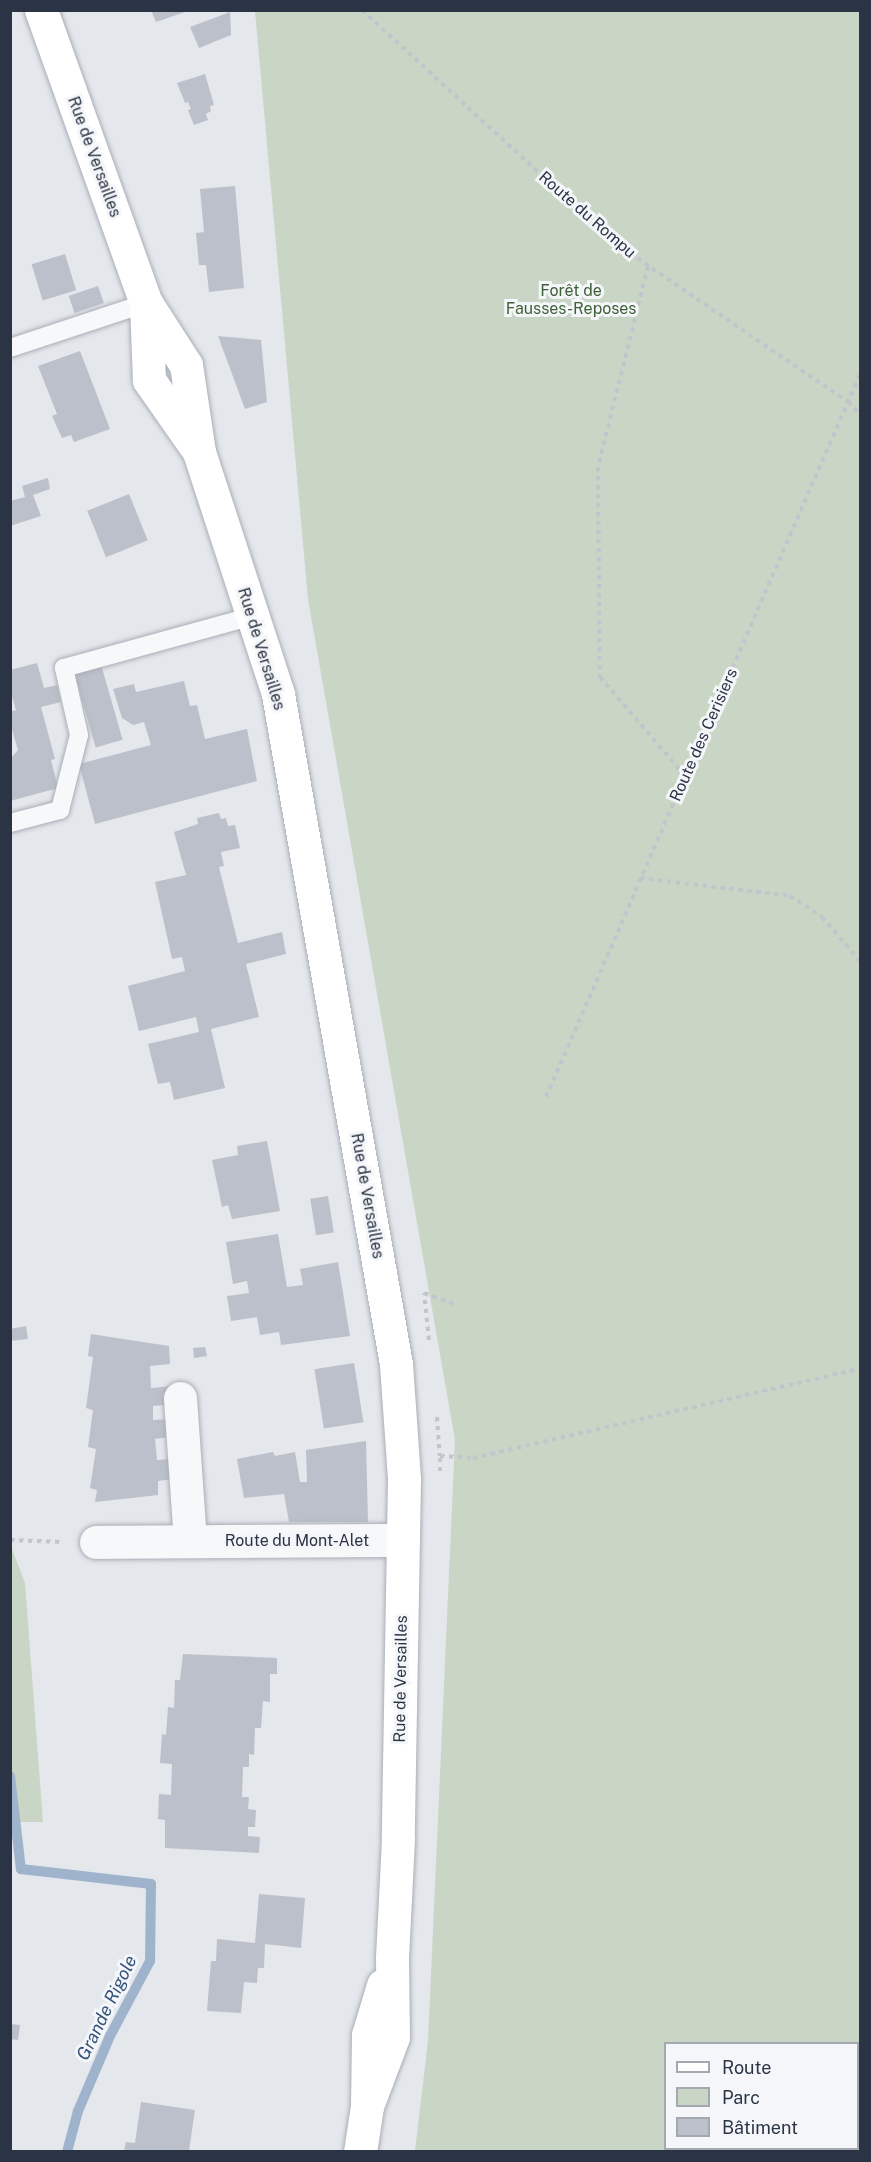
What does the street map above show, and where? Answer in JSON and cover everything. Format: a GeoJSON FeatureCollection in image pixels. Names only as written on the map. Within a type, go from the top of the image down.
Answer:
{"type":"FeatureCollection","features":[{"type":"Feature","properties":{"kind":"main road","name":"Rue de Versailles"},"geometry":{"type":"LineString","coordinates":[[41,10],[146,303],[149,380],[200,452],[278,694],[396,1364],[404,1479],[398,1839],[392,1958],[393,2037],[368,2106],[360,2151]]}},
{"type":"Feature","properties":{"kind":"street"},"geometry":{"type":"LineString","coordinates":[[180,1398],[190,1542]]}},
{"type":"Feature","properties":{"kind":"street","name":"Route du Mont-Alet"},"geometry":{"type":"LineString","coordinates":[[96,1542],[403,1540]]}},
{"type":"Feature","properties":{"kind":"lane"},"geometry":{"type":"LineString","coordinates":[[10,348],[146,303]]}},
{"type":"Feature","properties":{"kind":"lane"},"geometry":{"type":"LineString","coordinates":[[10,823],[60,810],[79,735],[64,668],[253,616]]}},
{"type":"Feature","properties":{"kind":"path","name":"Route du Rompu"},"geometry":{"type":"LineString","coordinates":[[362,10],[615,243],[848,402],[861,414]]}},
{"type":"Feature","properties":{"kind":"path"},"geometry":{"type":"LineString","coordinates":[[648,266],[598,467],[600,677],[686,777]]}},
{"type":"Feature","properties":{"kind":"path","name":"Route des Cerisiers"},"geometry":{"type":"LineString","coordinates":[[546,1097],[861,374]]}},
{"type":"Feature","properties":{"kind":"path"},"geometry":{"type":"LineString","coordinates":[[640,878],[790,896],[822,917],[861,961]]}},
{"type":"Feature","properties":{"kind":"path"},"geometry":{"type":"LineString","coordinates":[[429,1344],[424,1293],[457,1305]]}},
{"type":"Feature","properties":{"kind":"path"},"geometry":{"type":"LineString","coordinates":[[436,1411],[440,1456],[473,1458],[861,1370]]}},
{"type":"Feature","properties":{"kind":"path"},"geometry":{"type":"LineString","coordinates":[[10,1540],[96,1542]]}},
{"type":"Feature","properties":{"kind":"green space","name":"Forêt de Fausses-Reposes"},"geometry":{"type":"Polygon","coordinates":[[[255,11],[860,11],[860,2151],[415,2151],[428,2041],[455,1440],[308,599],[255,11]]]}},
{"type":"Feature","properties":{"kind":"green space"},"geometry":{"type":"Polygon","coordinates":[[[10,1544],[25,1583],[43,1822],[11,1822],[10,1544]]]}},
{"type":"Feature","properties":{"kind":"building"},"geometry":{"type":"Polygon","coordinates":[[[151,10],[188,10],[188,11],[156,22],[151,10]]]}},
{"type":"Feature","properties":{"kind":"building"},"geometry":{"type":"Polygon","coordinates":[[[230,12],[231,35],[199,48],[190,27],[230,12]]]}},
{"type":"Feature","properties":{"kind":"building"},"geometry":{"type":"Polygon","coordinates":[[[205,74],[214,105],[210,106],[211,111],[206,114],[208,120],[194,125],[188,110],[191,109],[188,102],[185,103],[177,83],[205,74]]]}},
{"type":"Feature","properties":{"kind":"building"},"geometry":{"type":"Polygon","coordinates":[[[235,186],[244,288],[209,292],[206,265],[199,265],[196,233],[204,232],[200,189],[235,186]]]}},
{"type":"Feature","properties":{"kind":"building"},"geometry":{"type":"Polygon","coordinates":[[[65,254],[76,290],[43,301],[32,264],[65,254]]]}},
{"type":"Feature","properties":{"kind":"building"},"geometry":{"type":"Polygon","coordinates":[[[98,286],[104,303],[75,313],[69,296],[98,286]]]}},
{"type":"Feature","properties":{"kind":"building"},"geometry":{"type":"Polygon","coordinates":[[[218,336],[261,340],[267,402],[245,409],[218,336]]]}},
{"type":"Feature","properties":{"kind":"building"},"geometry":{"type":"Polygon","coordinates":[[[80,351],[110,429],[74,442],[71,435],[62,438],[52,416],[57,414],[38,366],[80,351]]]}},
{"type":"Feature","properties":{"kind":"building"},"geometry":{"type":"Polygon","coordinates":[[[48,478],[50,489],[33,495],[41,516],[10,526],[10,501],[25,497],[22,486],[48,478]]]}},
{"type":"Feature","properties":{"kind":"building"},"geometry":{"type":"Polygon","coordinates":[[[129,494],[148,540],[106,557],[87,511],[129,494]]]}},
{"type":"Feature","properties":{"kind":"building"},"geometry":{"type":"Polygon","coordinates":[[[100,661],[123,740],[96,748],[73,669],[100,661]]]}},
{"type":"Feature","properties":{"kind":"building"},"geometry":{"type":"Polygon","coordinates":[[[37,663],[44,688],[57,685],[61,702],[41,707],[55,759],[51,760],[58,788],[10,801],[10,759],[18,750],[10,723],[10,712],[16,710],[10,690],[10,670],[37,663]]]}},
{"type":"Feature","properties":{"kind":"building"},"geometry":{"type":"Polygon","coordinates":[[[184,681],[190,706],[197,705],[205,739],[247,729],[257,781],[95,824],[79,764],[151,745],[144,722],[133,725],[122,718],[113,689],[134,684],[136,692],[184,681]]]}},
{"type":"Feature","properties":{"kind":"building"},"geometry":{"type":"Polygon","coordinates":[[[219,813],[221,819],[226,818],[228,826],[235,825],[240,848],[221,852],[224,866],[219,867],[238,943],[282,932],[286,954],[246,964],[259,1017],[211,1029],[225,1088],[174,1100],[170,1082],[158,1084],[148,1044],[199,1032],[196,1017],[139,1031],[128,986],[185,971],[182,957],[172,959],[155,882],[186,875],[174,832],[198,824],[197,818],[219,813]]]}},
{"type":"Feature","properties":{"kind":"building"},"geometry":{"type":"Polygon","coordinates":[[[267,1141],[280,1211],[232,1219],[228,1205],[222,1207],[212,1160],[238,1155],[237,1146],[267,1141]]]}},
{"type":"Feature","properties":{"kind":"building"},"geometry":{"type":"Polygon","coordinates":[[[328,1196],[334,1233],[316,1235],[310,1199],[328,1196]]]}},
{"type":"Feature","properties":{"kind":"building"},"geometry":{"type":"Polygon","coordinates":[[[278,1234],[287,1287],[303,1285],[300,1269],[338,1262],[350,1336],[281,1345],[279,1332],[260,1335],[257,1317],[231,1321],[227,1296],[249,1293],[247,1281],[233,1284],[226,1242],[278,1234]]]}},
{"type":"Feature","properties":{"kind":"building"},"geometry":{"type":"Polygon","coordinates":[[[26,1326],[28,1339],[10,1341],[10,1329],[26,1326]]]}},
{"type":"Feature","properties":{"kind":"building"},"geometry":{"type":"Polygon","coordinates":[[[91,1334],[169,1346],[170,1364],[150,1366],[151,1388],[173,1386],[174,1404],[153,1406],[153,1420],[176,1419],[177,1436],[155,1439],[157,1460],[180,1458],[181,1478],[158,1481],[158,1495],[95,1502],[97,1490],[90,1488],[96,1449],[88,1447],[93,1410],[86,1408],[93,1357],[88,1356],[91,1334]]]}},
{"type":"Feature","properties":{"kind":"building"},"geometry":{"type":"Polygon","coordinates":[[[205,1347],[207,1356],[194,1358],[193,1348],[205,1347]]]}},
{"type":"Feature","properties":{"kind":"building"},"geometry":{"type":"Polygon","coordinates":[[[354,1363],[363,1422],[324,1429],[314,1369],[354,1363]]]}},
{"type":"Feature","properties":{"kind":"building"},"geometry":{"type":"Polygon","coordinates":[[[366,1441],[368,1522],[289,1522],[284,1494],[244,1498],[237,1459],[273,1452],[275,1456],[295,1452],[300,1482],[307,1482],[306,1450],[366,1441]]]}},
{"type":"Feature","properties":{"kind":"building"},"geometry":{"type":"Polygon","coordinates":[[[183,1654],[277,1658],[277,1674],[270,1674],[270,1702],[263,1701],[261,1728],[255,1728],[254,1755],[249,1754],[249,1767],[243,1767],[242,1797],[249,1797],[248,1809],[256,1810],[255,1827],[248,1827],[248,1836],[260,1837],[259,1853],[165,1848],[165,1820],[158,1819],[159,1794],[171,1795],[172,1764],[160,1763],[162,1734],[166,1735],[168,1707],[174,1708],[175,1680],[180,1680],[183,1654]]]}},
{"type":"Feature","properties":{"kind":"building"},"geometry":{"type":"Polygon","coordinates":[[[259,1894],[305,1898],[301,1948],[265,1944],[264,1968],[258,1968],[257,1983],[244,1982],[241,2013],[207,2011],[211,1961],[216,1961],[217,1939],[255,1943],[259,1894]]]}},
{"type":"Feature","properties":{"kind":"building"},"geometry":{"type":"Polygon","coordinates":[[[10,2024],[20,2025],[18,2040],[10,2039],[10,2024]]]}},
{"type":"Feature","properties":{"kind":"building"},"geometry":{"type":"Polygon","coordinates":[[[141,2102],[195,2110],[189,2151],[124,2151],[126,2142],[135,2143],[141,2102]]]}},
{"type":"Feature","properties":{"kind":"waterway","name":"Grande Rigole"},"geometry":{"type":"LineString","coordinates":[[10,1776],[21,1869],[151,1884],[150,1961],[110,2036],[78,2111],[67,2152]]}}]}
